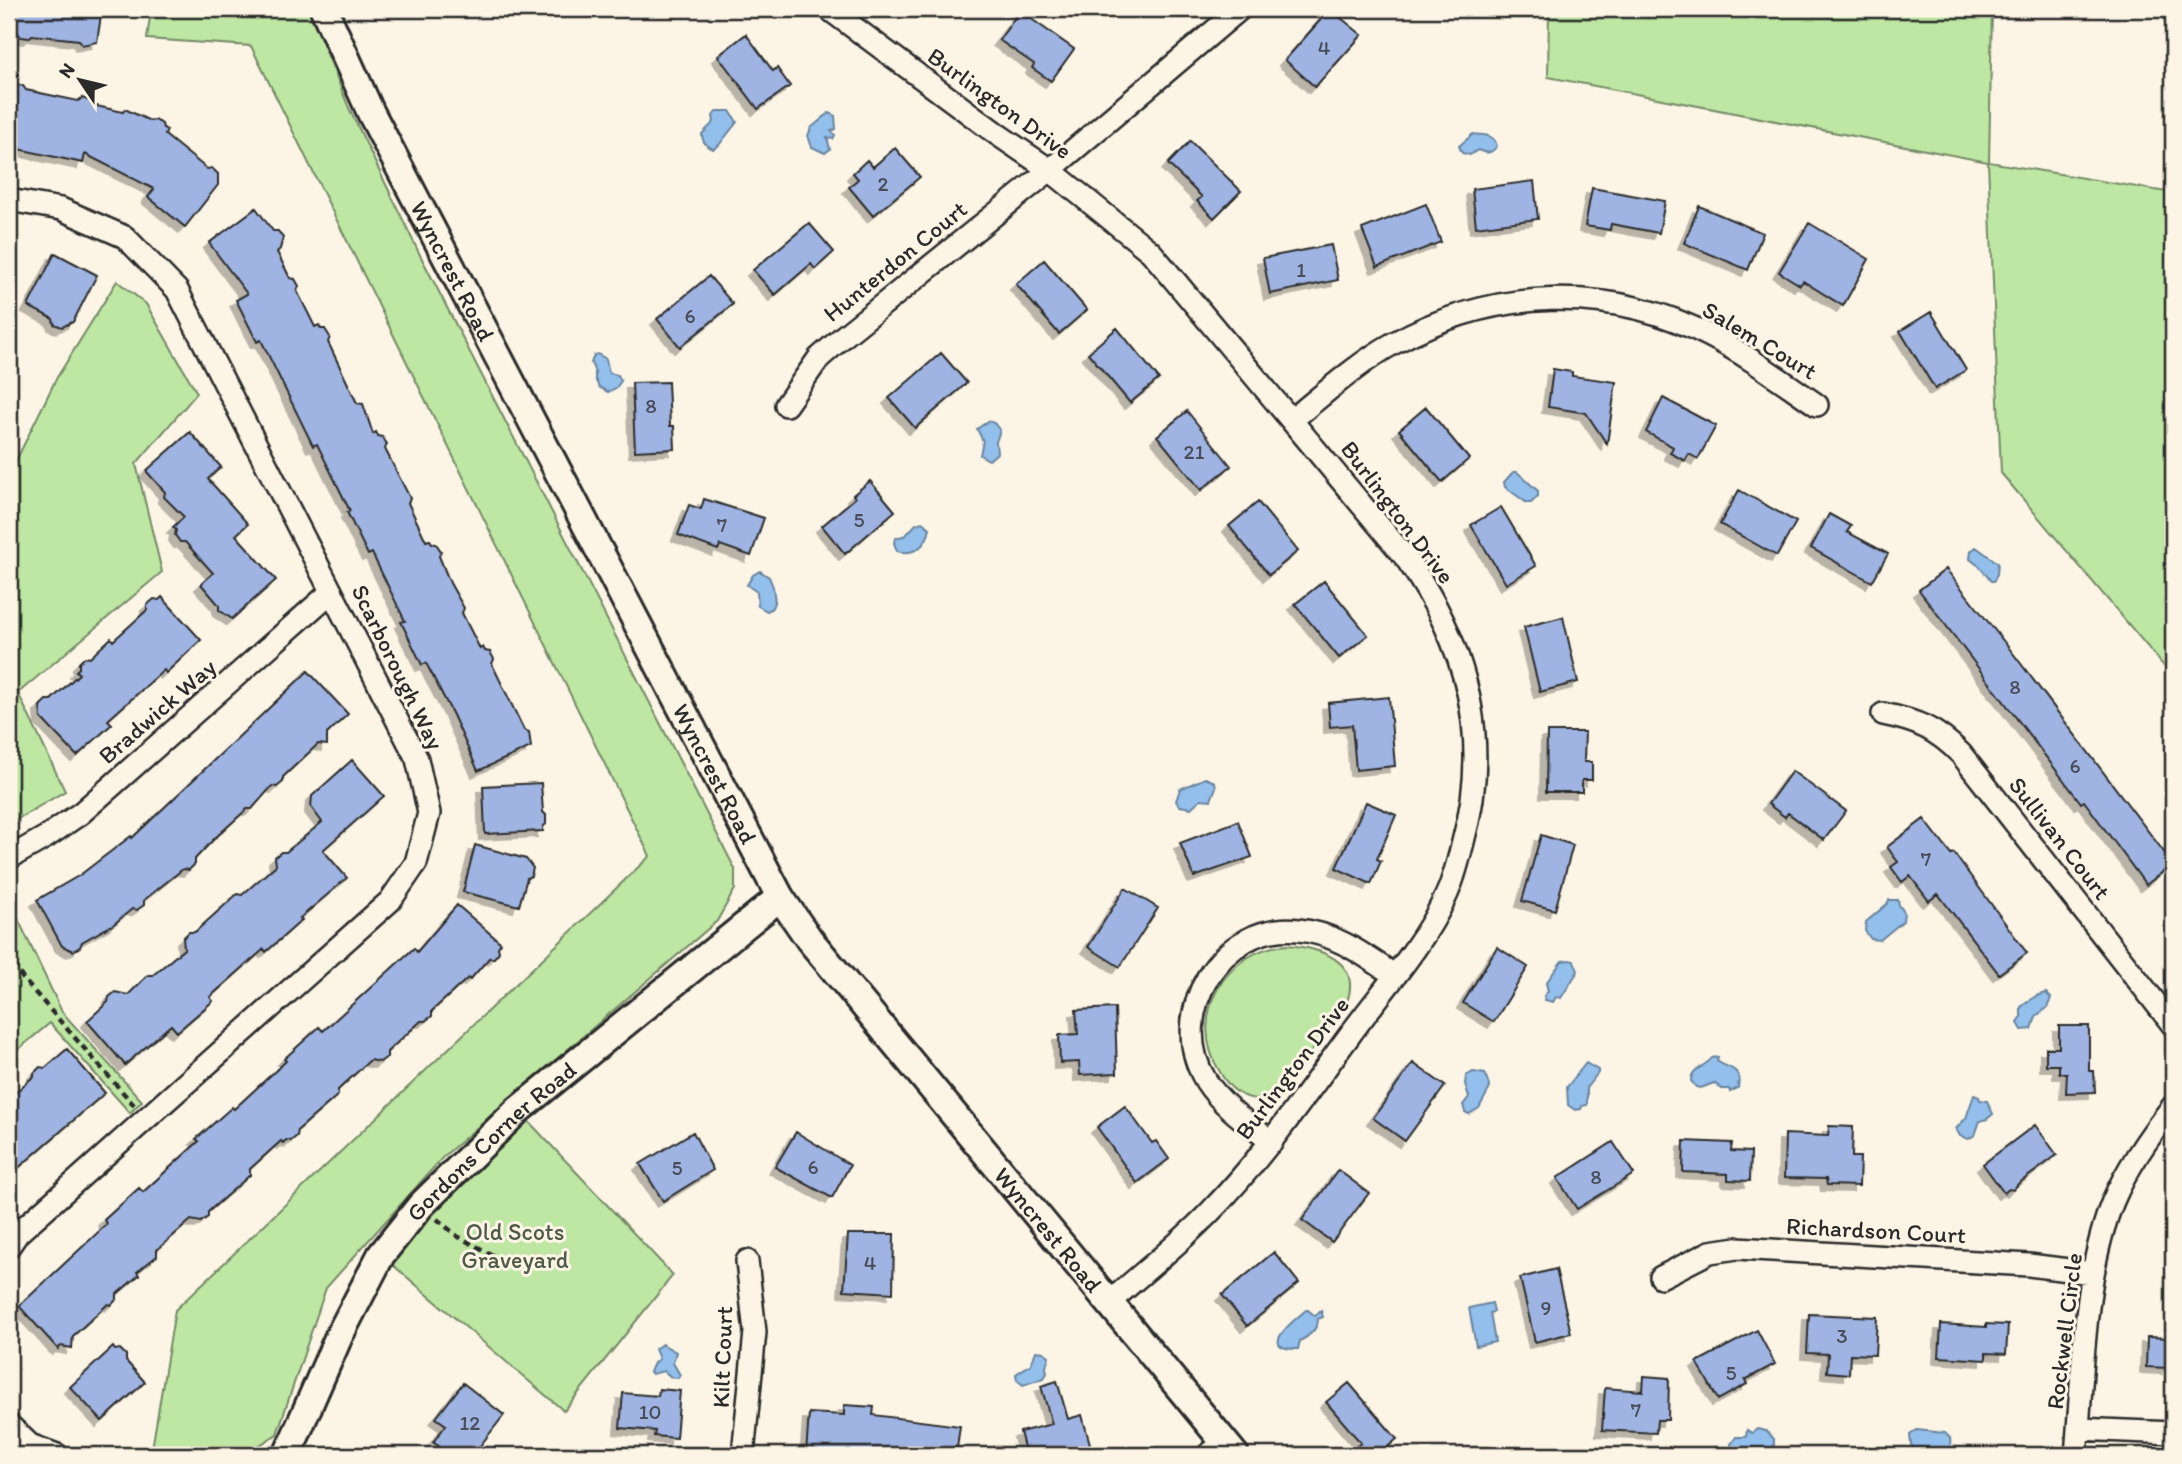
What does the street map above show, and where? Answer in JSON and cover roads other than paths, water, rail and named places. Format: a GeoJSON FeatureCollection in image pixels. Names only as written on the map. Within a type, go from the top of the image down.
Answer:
{"type":"FeatureCollection","features":[{"type":"Feature","properties":{"kind":"street","name":"Wyncrest Road"},"geometry":{"type":"LineString","coordinates":[[324,9],[371,113],[780,897],[809,939],[1110,1302],[1222,1451]]}},
{"type":"Feature","properties":{"kind":"street","name":"Burlington Drive"},"geometry":{"type":"LineString","coordinates":[[829,9],[1050,170],[1151,251],[1293,419],[1426,586],[1447,624],[1459,657],[1473,714],[1476,765],[1474,800],[1454,876],[1431,924],[1272,1142],[1208,1215],[1110,1302]]}},
{"type":"Feature","properties":{"kind":"street","name":"Hunterdon Court"},"geometry":{"type":"LineString","coordinates":[[786,405],[819,358],[1050,170],[1240,9]]}},
{"type":"Feature","properties":{"kind":"street","name":"Scarborough Way"},"geometry":{"type":"LineString","coordinates":[[9,200],[61,209],[125,237],[177,290],[416,759],[429,813],[416,863],[390,901],[18,1233],[9,1246]]}},
{"type":"Feature","properties":{"kind":"street","name":"Salem Court"},"geometry":{"type":"LineString","coordinates":[[1293,419],[1368,359],[1425,327],[1488,306],[1520,300],[1558,298],[1620,304],[1677,321],[1739,352],[1817,405]]}},
{"type":"Feature","properties":{"kind":"street","name":"Bradwick Way"},"geometry":{"type":"LineString","coordinates":[[9,858],[81,813],[331,592]]}},
{"type":"Feature","properties":{"kind":"street","name":"Sullivan Court"},"geometry":{"type":"LineString","coordinates":[[1883,714],[1930,727],[1961,754],[2173,1025]]}},
{"type":"Feature","properties":{"kind":"street","name":"Gordons Corner Road"},"geometry":{"type":"LineString","coordinates":[[287,1455],[339,1336],[381,1255],[421,1205],[518,1110],[780,897]]}},
{"type":"Feature","properties":{"kind":"street"},"geometry":{"type":"LineString","coordinates":[[1272,1142],[1216,1094],[1205,1079],[1195,1057],[1192,1043],[1193,1012],[1202,985],[1216,963],[1244,942],[1265,933],[1298,929],[1324,934],[1352,947],[1394,975]]}},
{"type":"Feature","properties":{"kind":"street","name":"Rockwell Circle"},"geometry":{"type":"LineString","coordinates":[[2076,1455],[2092,1273],[2113,1203],[2136,1157],[2173,1106]]}},
{"type":"Feature","properties":{"kind":"street","name":"Richardson Court"},"geometry":{"type":"LineString","coordinates":[[1661,1277],[1710,1252],[1737,1248],[2029,1265],[2092,1273]]}},
{"type":"Feature","properties":{"kind":"street","name":"Kilt Court"},"geometry":{"type":"LineString","coordinates":[[743,1455],[755,1332],[747,1261]]}},
{"type":"Feature","properties":{"kind":"street"},"geometry":{"type":"LineString","coordinates":[[9,1425],[30,1445],[57,1455]]}},
{"type":"Feature","properties":{"kind":"street"},"geometry":{"type":"LineString","coordinates":[[2078,1429],[2173,1433]]}},
{"type":"Feature","properties":{"kind":"water"},"geometry":{"type":"Polygon","coordinates":[[[717,111],[730,111],[737,122],[713,149],[705,143],[702,134],[714,122],[713,116],[717,111]]]}},
{"type":"Feature","properties":{"kind":"water"},"geometry":{"type":"Polygon","coordinates":[[[829,113],[835,116],[836,129],[831,131],[835,135],[833,139],[827,137],[830,149],[825,153],[812,147],[808,136],[811,128],[829,113]]]}},
{"type":"Feature","properties":{"kind":"water"},"geometry":{"type":"Polygon","coordinates":[[[1473,134],[1491,137],[1497,146],[1489,152],[1478,150],[1470,155],[1462,153],[1459,146],[1473,134]]]}},
{"type":"Feature","properties":{"kind":"water"},"geometry":{"type":"Polygon","coordinates":[[[598,354],[606,359],[609,373],[618,375],[621,381],[616,388],[608,392],[599,387],[595,379],[591,363],[594,355],[598,354]]]}},
{"type":"Feature","properties":{"kind":"water"},"geometry":{"type":"Polygon","coordinates":[[[988,421],[1000,430],[996,442],[997,453],[989,460],[980,455],[983,441],[977,429],[988,421]]]}},
{"type":"Feature","properties":{"kind":"water"},"geometry":{"type":"Polygon","coordinates":[[[1513,472],[1517,472],[1538,491],[1538,496],[1531,503],[1505,487],[1504,482],[1513,472]]]}},
{"type":"Feature","properties":{"kind":"water"},"geometry":{"type":"Polygon","coordinates":[[[922,522],[930,528],[923,545],[914,551],[897,551],[894,543],[896,538],[906,535],[916,524],[922,522]]]}},
{"type":"Feature","properties":{"kind":"water"},"geometry":{"type":"Polygon","coordinates":[[[1976,547],[1998,563],[1994,581],[1970,559],[1971,551],[1976,547]]]}},
{"type":"Feature","properties":{"kind":"water"},"geometry":{"type":"Polygon","coordinates":[[[760,571],[769,577],[773,587],[775,602],[767,611],[758,606],[757,592],[747,585],[753,575],[760,571]]]}},
{"type":"Feature","properties":{"kind":"water"},"geometry":{"type":"Polygon","coordinates":[[[1205,778],[1215,782],[1211,800],[1201,799],[1191,808],[1180,806],[1176,801],[1180,789],[1205,778]]]}},
{"type":"Feature","properties":{"kind":"water"},"geometry":{"type":"Polygon","coordinates":[[[1889,900],[1898,900],[1904,912],[1903,921],[1880,940],[1871,939],[1865,931],[1866,922],[1889,900]]]}},
{"type":"Feature","properties":{"kind":"water"},"geometry":{"type":"Polygon","coordinates":[[[1562,961],[1574,961],[1578,971],[1561,998],[1556,997],[1553,1002],[1545,1000],[1544,996],[1548,991],[1546,983],[1562,961]]]}},
{"type":"Feature","properties":{"kind":"water"},"geometry":{"type":"Polygon","coordinates":[[[2046,993],[2051,998],[2047,1008],[2036,1016],[2032,1029],[2022,1030],[2018,1023],[2021,1007],[2036,996],[2046,993]]]}},
{"type":"Feature","properties":{"kind":"water"},"geometry":{"type":"Polygon","coordinates":[[[1718,1057],[1717,1061],[1738,1074],[1738,1088],[1730,1092],[1729,1089],[1722,1089],[1714,1083],[1696,1087],[1691,1081],[1693,1073],[1712,1058],[1718,1057]]]}},
{"type":"Feature","properties":{"kind":"water"},"geometry":{"type":"Polygon","coordinates":[[[1586,1063],[1598,1070],[1598,1073],[1587,1087],[1587,1105],[1575,1110],[1568,1105],[1567,1087],[1586,1063]]]}},
{"type":"Feature","properties":{"kind":"water"},"geometry":{"type":"Polygon","coordinates":[[[1473,1072],[1485,1074],[1490,1088],[1479,1108],[1469,1114],[1465,1112],[1463,1105],[1469,1097],[1465,1084],[1466,1076],[1473,1072]]]}},
{"type":"Feature","properties":{"kind":"water"},"geometry":{"type":"Polygon","coordinates":[[[1974,1095],[1987,1101],[1993,1114],[1980,1121],[1975,1135],[1968,1139],[1960,1136],[1956,1129],[1966,1118],[1974,1095]]]}},
{"type":"Feature","properties":{"kind":"water"},"geometry":{"type":"Polygon","coordinates":[[[1492,1303],[1494,1311],[1490,1313],[1495,1342],[1476,1346],[1469,1308],[1492,1303]]]}},
{"type":"Feature","properties":{"kind":"water"},"geometry":{"type":"Polygon","coordinates":[[[1306,1310],[1315,1316],[1321,1311],[1323,1317],[1318,1319],[1312,1332],[1300,1341],[1298,1349],[1280,1345],[1281,1334],[1306,1310]]]}},
{"type":"Feature","properties":{"kind":"water"},"geometry":{"type":"Polygon","coordinates":[[[662,1344],[676,1352],[673,1363],[680,1375],[678,1378],[671,1377],[664,1371],[652,1374],[650,1372],[659,1359],[655,1349],[662,1344]]]}},
{"type":"Feature","properties":{"kind":"water"},"geometry":{"type":"Polygon","coordinates":[[[1036,1351],[1049,1356],[1047,1373],[1044,1378],[1023,1385],[1017,1380],[1016,1374],[1031,1364],[1036,1351]]]}},
{"type":"Feature","properties":{"kind":"water"},"geometry":{"type":"Polygon","coordinates":[[[1757,1429],[1766,1431],[1774,1439],[1774,1449],[1770,1455],[1731,1452],[1731,1444],[1736,1437],[1746,1437],[1747,1430],[1752,1433],[1757,1429]]]}},
{"type":"Feature","properties":{"kind":"water"},"geometry":{"type":"Polygon","coordinates":[[[1917,1430],[1945,1433],[1950,1438],[1951,1450],[1946,1454],[1916,1449],[1911,1445],[1910,1435],[1917,1430]]]}},
{"type":"Feature","properties":{"kind":"park label","name":"Old Scots Graveyard"},"geometry":{"type":"Point","coordinates":[515,1245]}}]}
